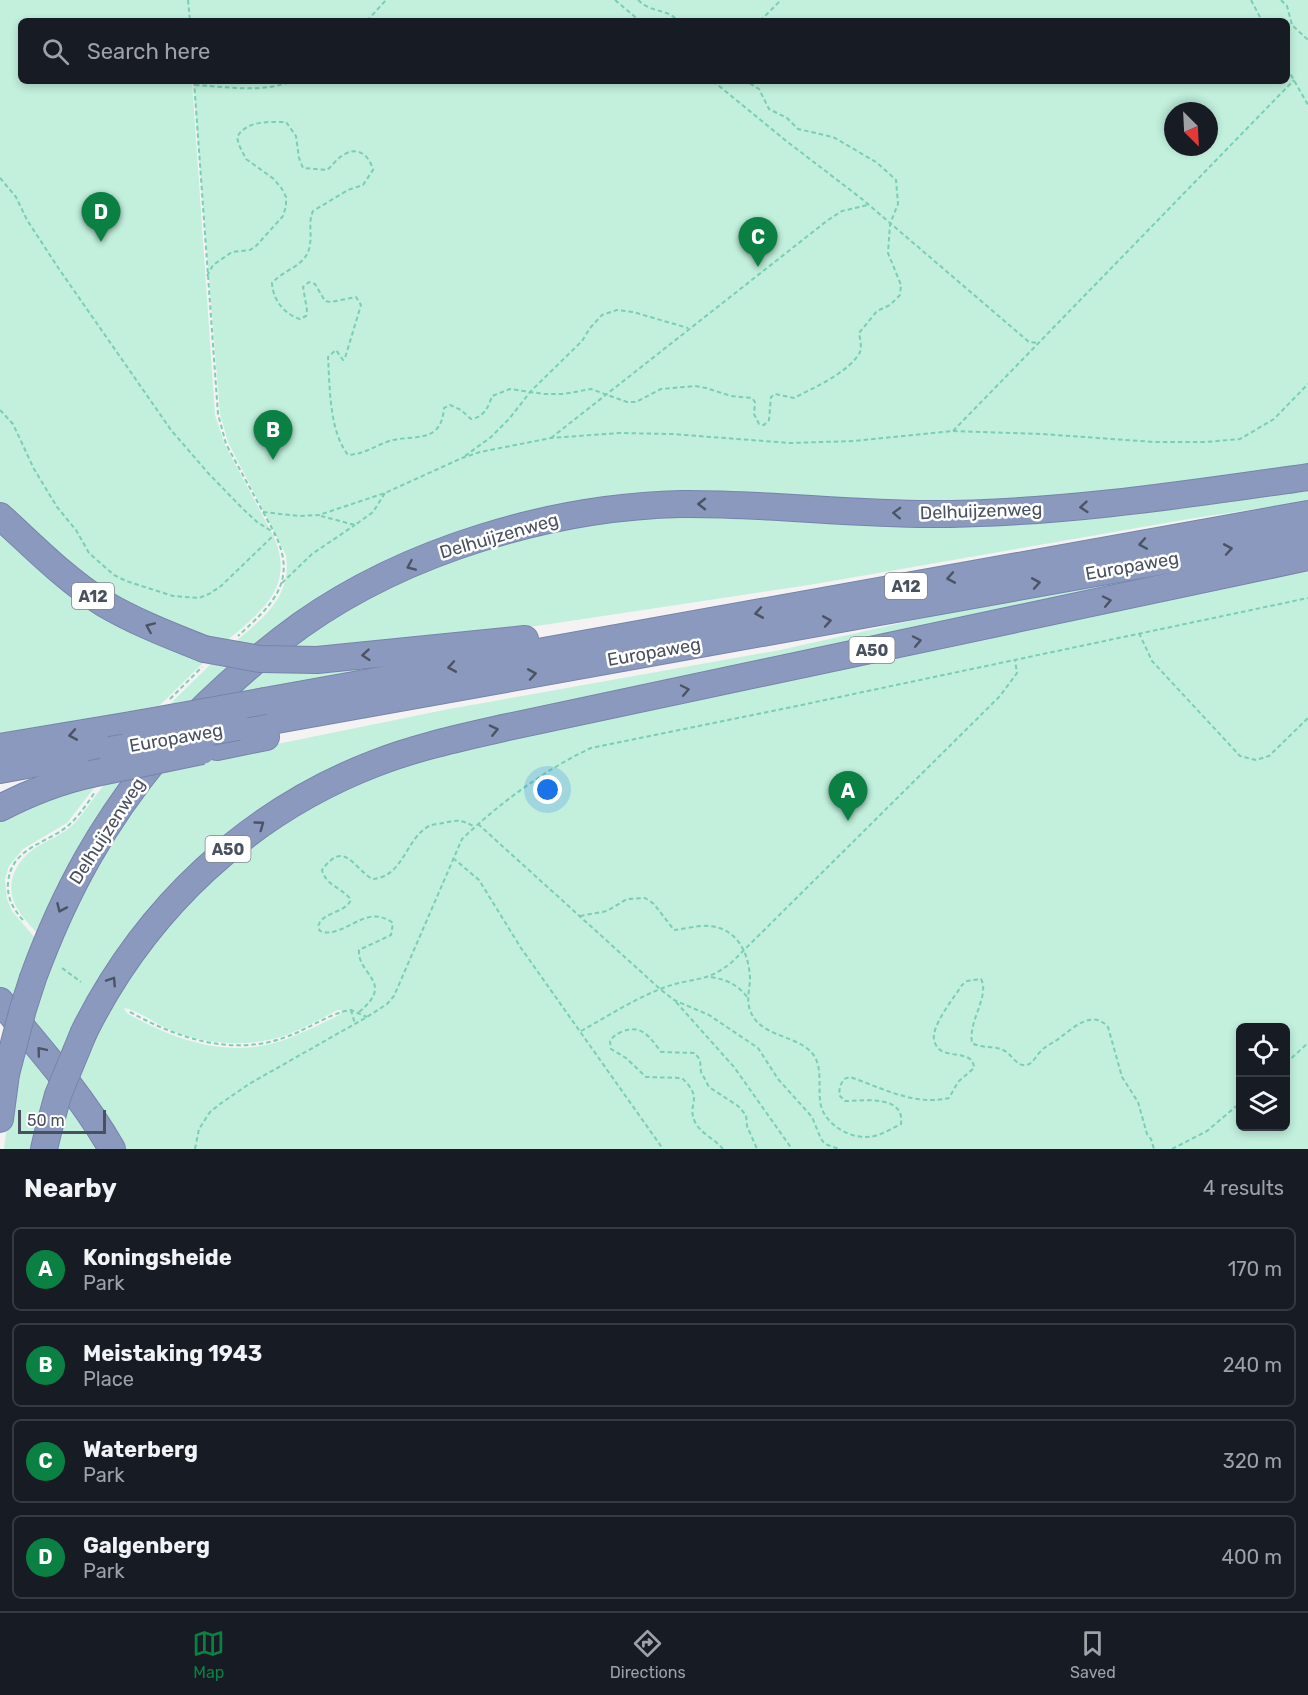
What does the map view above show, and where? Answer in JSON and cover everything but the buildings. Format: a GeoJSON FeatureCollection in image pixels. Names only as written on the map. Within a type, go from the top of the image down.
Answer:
{"type":"FeatureCollection","features":[{"type":"Feature","properties":{"kind":"highway","name":"Delhuijzenweg"},"geometry":{"type":"LineString","coordinates":[[0,1119],[6,1074],[33,978],[71,887],[97,841],[141,776],[190,720],[247,668],[303,624],[354,594],[433,556],[500,532],[578,514],[646,506],[726,504],[928,514],[1028,512],[1113,504],[1308,477]]}},
{"type":"Feature","properties":{"kind":"highway","name":"Europaweg"},"geometry":{"type":"LineString","coordinates":[[0,747],[1308,514]]}},
{"type":"Feature","properties":{"kind":"highway","name":"A12"},"geometry":{"type":"LineString","coordinates":[[0,516],[53,565],[100,601],[138,622],[204,649],[260,659],[317,660],[519,639],[613,639]]}},
{"type":"Feature","properties":{"kind":"highway","name":"Europaweg"},"geometry":{"type":"LineString","coordinates":[[0,770],[1308,535]]}},
{"type":"Feature","properties":{"kind":"highway","name":"A50"},"geometry":{"type":"LineString","coordinates":[[46,1138],[62,1085],[84,1032],[110,984],[152,923],[205,869],[267,820],[298,800],[340,778],[413,750],[503,728],[1308,557]]}},
{"type":"Feature","properties":{"kind":"highway","name":"A12"},"geometry":{"type":"LineString","coordinates":[[0,808],[41,789],[70,779],[297,730],[392,699]]}},
{"type":"Feature","properties":{"kind":"highway"},"geometry":{"type":"LineString","coordinates":[[0,1001],[95,1119],[112,1149]]}},
{"type":"Feature","properties":{"kind":"path"},"geometry":{"type":"LineString","coordinates":[[188,0],[190,18]]}},
{"type":"Feature","properties":{"kind":"path"},"geometry":{"type":"LineString","coordinates":[[370,18],[386,0]]}},
{"type":"Feature","properties":{"kind":"path"},"geometry":{"type":"LineString","coordinates":[[615,0],[636,18]]}},
{"type":"Feature","properties":{"kind":"path"},"geometry":{"type":"LineString","coordinates":[[638,0],[649,9],[672,15],[675,18]]}},
{"type":"Feature","properties":{"kind":"path"},"geometry":{"type":"LineString","coordinates":[[763,18],[781,0]]}},
{"type":"Feature","properties":{"kind":"path"},"geometry":{"type":"LineString","coordinates":[[1251,0],[1260,18]]}},
{"type":"Feature","properties":{"kind":"path"},"geometry":{"type":"LineString","coordinates":[[1281,0],[1287,6],[1292,25],[1308,40]]}},
{"type":"Feature","properties":{"kind":"path"},"geometry":{"type":"LineString","coordinates":[[1290,73],[1308,105]]}},
{"type":"Feature","properties":{"kind":"path"},"geometry":{"type":"LineString","coordinates":[[953,431],[1294,80]]}},
{"type":"Feature","properties":{"kind":"path"},"geometry":{"type":"LineString","coordinates":[[194,84],[216,406],[226,444],[275,534]]}},
{"type":"Feature","properties":{"kind":"path"},"geometry":{"type":"LineString","coordinates":[[206,84],[256,88],[278,87],[286,84]]}},
{"type":"Feature","properties":{"kind":"path"},"geometry":{"type":"LineString","coordinates":[[717,84],[868,205],[1029,342],[1039,343]]}},
{"type":"Feature","properties":{"kind":"path"},"geometry":{"type":"LineString","coordinates":[[207,276],[213,265],[232,252],[250,250],[256,246],[283,216],[286,197],[282,189],[274,179],[246,159],[238,145],[237,137],[241,130],[260,122],[286,122],[296,136],[303,168],[327,170],[345,154],[354,152],[363,153],[371,161],[373,170],[363,185],[348,190],[313,211],[310,217],[310,247],[306,256],[299,265],[279,275],[272,283],[272,290],[278,303],[292,316],[300,319],[306,316],[303,287],[309,282],[315,284],[325,301],[356,297],[361,305],[345,358],[343,360],[336,350],[328,357],[336,428],[340,444],[348,455],[359,454],[390,441],[426,437],[436,429],[443,418],[444,408],[450,405],[461,410],[471,419],[478,418],[484,413],[492,396],[510,389],[544,394],[564,394],[591,389],[627,402],[636,402],[661,389],[695,386],[731,396],[752,398],[755,402],[754,414],[759,424],[764,425],[769,420],[771,397],[774,394],[794,398],[846,368],[860,352],[859,333],[877,311],[890,305],[900,295],[901,285],[888,253],[890,224],[898,204],[896,180],[876,162],[833,137],[798,129],[787,118],[769,109],[759,89],[751,84]]}},
{"type":"Feature","properties":{"kind":"path"},"geometry":{"type":"LineString","coordinates":[[0,178],[16,197],[27,220],[59,269],[171,430],[242,508],[275,534]]}},
{"type":"Feature","properties":{"kind":"path"},"geometry":{"type":"LineString","coordinates":[[551,438],[828,220],[842,211],[868,205]]}},
{"type":"Feature","properties":{"kind":"path"},"geometry":{"type":"LineString","coordinates":[[263,512],[298,516],[319,515],[385,493],[462,458],[492,438],[531,391],[582,341],[602,315],[617,310],[633,312],[689,329]]}},
{"type":"Feature","properties":{"kind":"path"},"geometry":{"type":"LineString","coordinates":[[462,458],[551,438],[619,433],[672,434],[790,443],[854,441],[953,431],[1042,434],[1154,442],[1206,442],[1240,439],[1274,419],[1308,384]]}},
{"type":"Feature","properties":{"kind":"path"},"geometry":{"type":"LineString","coordinates":[[0,410],[13,424],[34,469],[89,553],[114,575],[126,581],[173,596],[199,598],[221,586],[275,534]]}},
{"type":"Feature","properties":{"kind":"path"},"geometry":{"type":"LineString","coordinates":[[282,583],[312,554],[373,513],[385,493]]}},
{"type":"Feature","properties":{"kind":"path"},"geometry":{"type":"LineString","coordinates":[[319,515],[355,525]]}},
{"type":"Feature","properties":{"kind":"path"},"geometry":{"type":"LineString","coordinates":[[195,1149],[199,1130],[210,1112],[220,1104],[249,1084],[355,1025],[387,1004],[394,996],[462,839],[476,825],[559,764],[591,748],[792,708],[1308,598]]}},
{"type":"Feature","properties":{"kind":"path"},"geometry":{"type":"LineString","coordinates":[[1139,633],[1152,661],[1240,756],[1256,760],[1269,756],[1308,718]]}},
{"type":"Feature","properties":{"kind":"path"},"geometry":{"type":"LineString","coordinates":[[581,1031],[660,989],[709,977],[726,967],[1000,696],[1017,673],[1015,660]]}},
{"type":"Feature","properties":{"kind":"path"},"geometry":{"type":"LineString","coordinates":[[359,1012],[371,1003],[375,993],[369,972],[359,956],[359,950],[391,935],[393,923],[385,917],[373,916],[331,932],[320,931],[318,923],[343,909],[351,900],[327,880],[322,870],[334,857],[341,855],[349,858],[372,879],[379,878],[400,865],[416,838],[430,825],[462,820],[476,825],[674,1000],[734,1066],[792,1149]]}},
{"type":"Feature","properties":{"kind":"path"},"geometry":{"type":"LineString","coordinates":[[453,858],[479,880],[521,948],[663,1149]]}},
{"type":"Feature","properties":{"kind":"path"},"geometry":{"type":"LineString","coordinates":[[580,916],[607,911],[627,899],[645,898],[654,904],[674,930],[710,926],[730,932],[745,950],[750,977],[748,998],[750,1011],[757,1021],[772,1033],[801,1044],[813,1054],[819,1066],[821,1105],[827,1119],[849,1134],[867,1137],[901,1124],[899,1111],[894,1106],[879,1100],[845,1101],[839,1095],[844,1079],[850,1077],[909,1099],[933,1101],[949,1098],[958,1082],[974,1068],[974,1062],[970,1058],[944,1053],[934,1042],[934,1035],[940,1019],[962,985],[967,981],[981,980],[985,991],[975,1016],[972,1043],[979,1047],[1000,1048],[1019,1064],[1026,1066],[1031,1064],[1042,1050],[1072,1028],[1094,1018],[1103,1021],[1110,1033],[1122,1077],[1138,1102],[1154,1149]]}},
{"type":"Feature","properties":{"kind":"path"},"geometry":{"type":"LineString","coordinates":[[62,968],[81,982]]}},
{"type":"Feature","properties":{"kind":"path"},"geometry":{"type":"LineString","coordinates":[[709,977],[729,981],[740,988],[748,998]]}},
{"type":"Feature","properties":{"kind":"path"},"geometry":{"type":"LineString","coordinates":[[674,1000],[709,1016],[759,1048],[778,1079],[812,1117],[821,1139],[825,1144],[839,1149]]}},
{"type":"Feature","properties":{"kind":"path"},"geometry":{"type":"LineString","coordinates":[[130,1012],[174,1034],[199,1041],[231,1045],[264,1043],[286,1037],[339,1012],[351,1010],[367,1017]]}},
{"type":"Feature","properties":{"kind":"path"},"geometry":{"type":"LineString","coordinates":[[351,1010],[355,1025]]}},
{"type":"Feature","properties":{"kind":"path"},"geometry":{"type":"LineString","coordinates":[[723,1149],[694,1122],[694,1093],[691,1087],[682,1078],[646,1077],[626,1058],[611,1050],[612,1038],[628,1029],[635,1029],[648,1035],[661,1052],[695,1053],[700,1060],[701,1072],[709,1087],[738,1106],[746,1115],[747,1126],[757,1149]]}},
{"type":"Feature","properties":{"kind":"path"},"geometry":{"type":"LineString","coordinates":[[1290,1060],[1308,1044]]}},
{"type":"Feature","properties":{"kind":"path"},"geometry":{"type":"LineString","coordinates":[[1172,1149],[1207,1131],[1236,1106]]}},
{"type":"Feature","properties":{"kind":"green space"},"geometry":{"type":"Polygon","coordinates":[[[0,0],[1308,0],[1308,464],[1173,484],[1031,500],[568,504],[252,647],[233,644],[264,616],[280,596],[287,570],[286,555],[228,442],[220,414],[193,84],[1290,84],[1290,18],[18,18],[18,84],[192,84],[215,415],[225,445],[274,537],[280,555],[277,585],[261,610],[224,643],[209,640],[104,595],[0,506],[0,0]]]}},
{"type":"Feature","properties":{"kind":"green space"},"geometry":{"type":"Polygon","coordinates":[[[1308,484],[1308,501],[1189,519],[809,585],[510,630],[384,646],[282,649],[358,601],[467,551],[622,516],[779,514],[1308,484]]]}},
{"type":"Feature","properties":{"kind":"green space"},"geometry":{"type":"Polygon","coordinates":[[[0,525],[209,657],[160,705],[140,711],[0,737],[0,525]]]}},
{"type":"Feature","properties":{"kind":"green space"},"geometry":{"type":"Polygon","coordinates":[[[1250,558],[485,723],[234,834],[61,1062],[27,1023],[75,897],[159,768],[449,709],[780,650],[964,609],[1250,558]]]}},
{"type":"Feature","properties":{"kind":"green space"},"geometry":{"type":"Polygon","coordinates":[[[1308,570],[1308,1149],[120,1149],[75,1081],[98,1029],[115,999],[162,933],[218,875],[282,825],[353,786],[408,765],[465,748],[1308,570]],[[124,1009],[128,1014],[147,1024],[185,1039],[225,1047],[245,1048],[287,1039],[341,1014],[341,1010],[284,1036],[243,1043],[201,1040],[175,1032],[138,1013],[124,1009]]]}},
{"type":"Feature","properties":{"kind":"green space"},"geometry":{"type":"Polygon","coordinates":[[[481,651],[229,694],[263,665],[481,651]]]}},
{"type":"Feature","properties":{"kind":"green space"},"geometry":{"type":"Polygon","coordinates":[[[216,659],[233,663],[194,700],[170,704],[216,659]]]}},
{"type":"Feature","properties":{"kind":"green space"},"geometry":{"type":"Polygon","coordinates":[[[126,777],[83,839],[37,933],[21,915],[13,899],[12,883],[17,867],[35,848],[74,824],[108,781],[126,777]]]}},
{"type":"Feature","properties":{"kind":"green space"},"geometry":{"type":"Polygon","coordinates":[[[100,780],[67,823],[23,849],[9,866],[5,879],[7,899],[12,911],[35,938],[11,1004],[0,991],[0,818],[100,780]]]}},
{"type":"Feature","properties":{"kind":"green space"},"geometry":{"type":"Polygon","coordinates":[[[23,1038],[55,1077],[35,1149],[4,1149],[8,1119],[23,1038]]]}},
{"type":"Feature","properties":{"kind":"green space"},"geometry":{"type":"Polygon","coordinates":[[[70,1097],[104,1149],[56,1149],[70,1097]]]}},
{"type":"Feature","properties":{"kind":"place","name":"Galgenberg"},"geometry":{"type":"Point","coordinates":[101,242]}},
{"type":"Feature","properties":{"kind":"place","name":"Waterberg"},"geometry":{"type":"Point","coordinates":[758,267]}},
{"type":"Feature","properties":{"kind":"place","name":"Meistaking 1943"},"geometry":{"type":"Point","coordinates":[273,460]}},
{"type":"Feature","properties":{"kind":"place","name":"Koningsheide"},"geometry":{"type":"Point","coordinates":[848,821]}}]}
